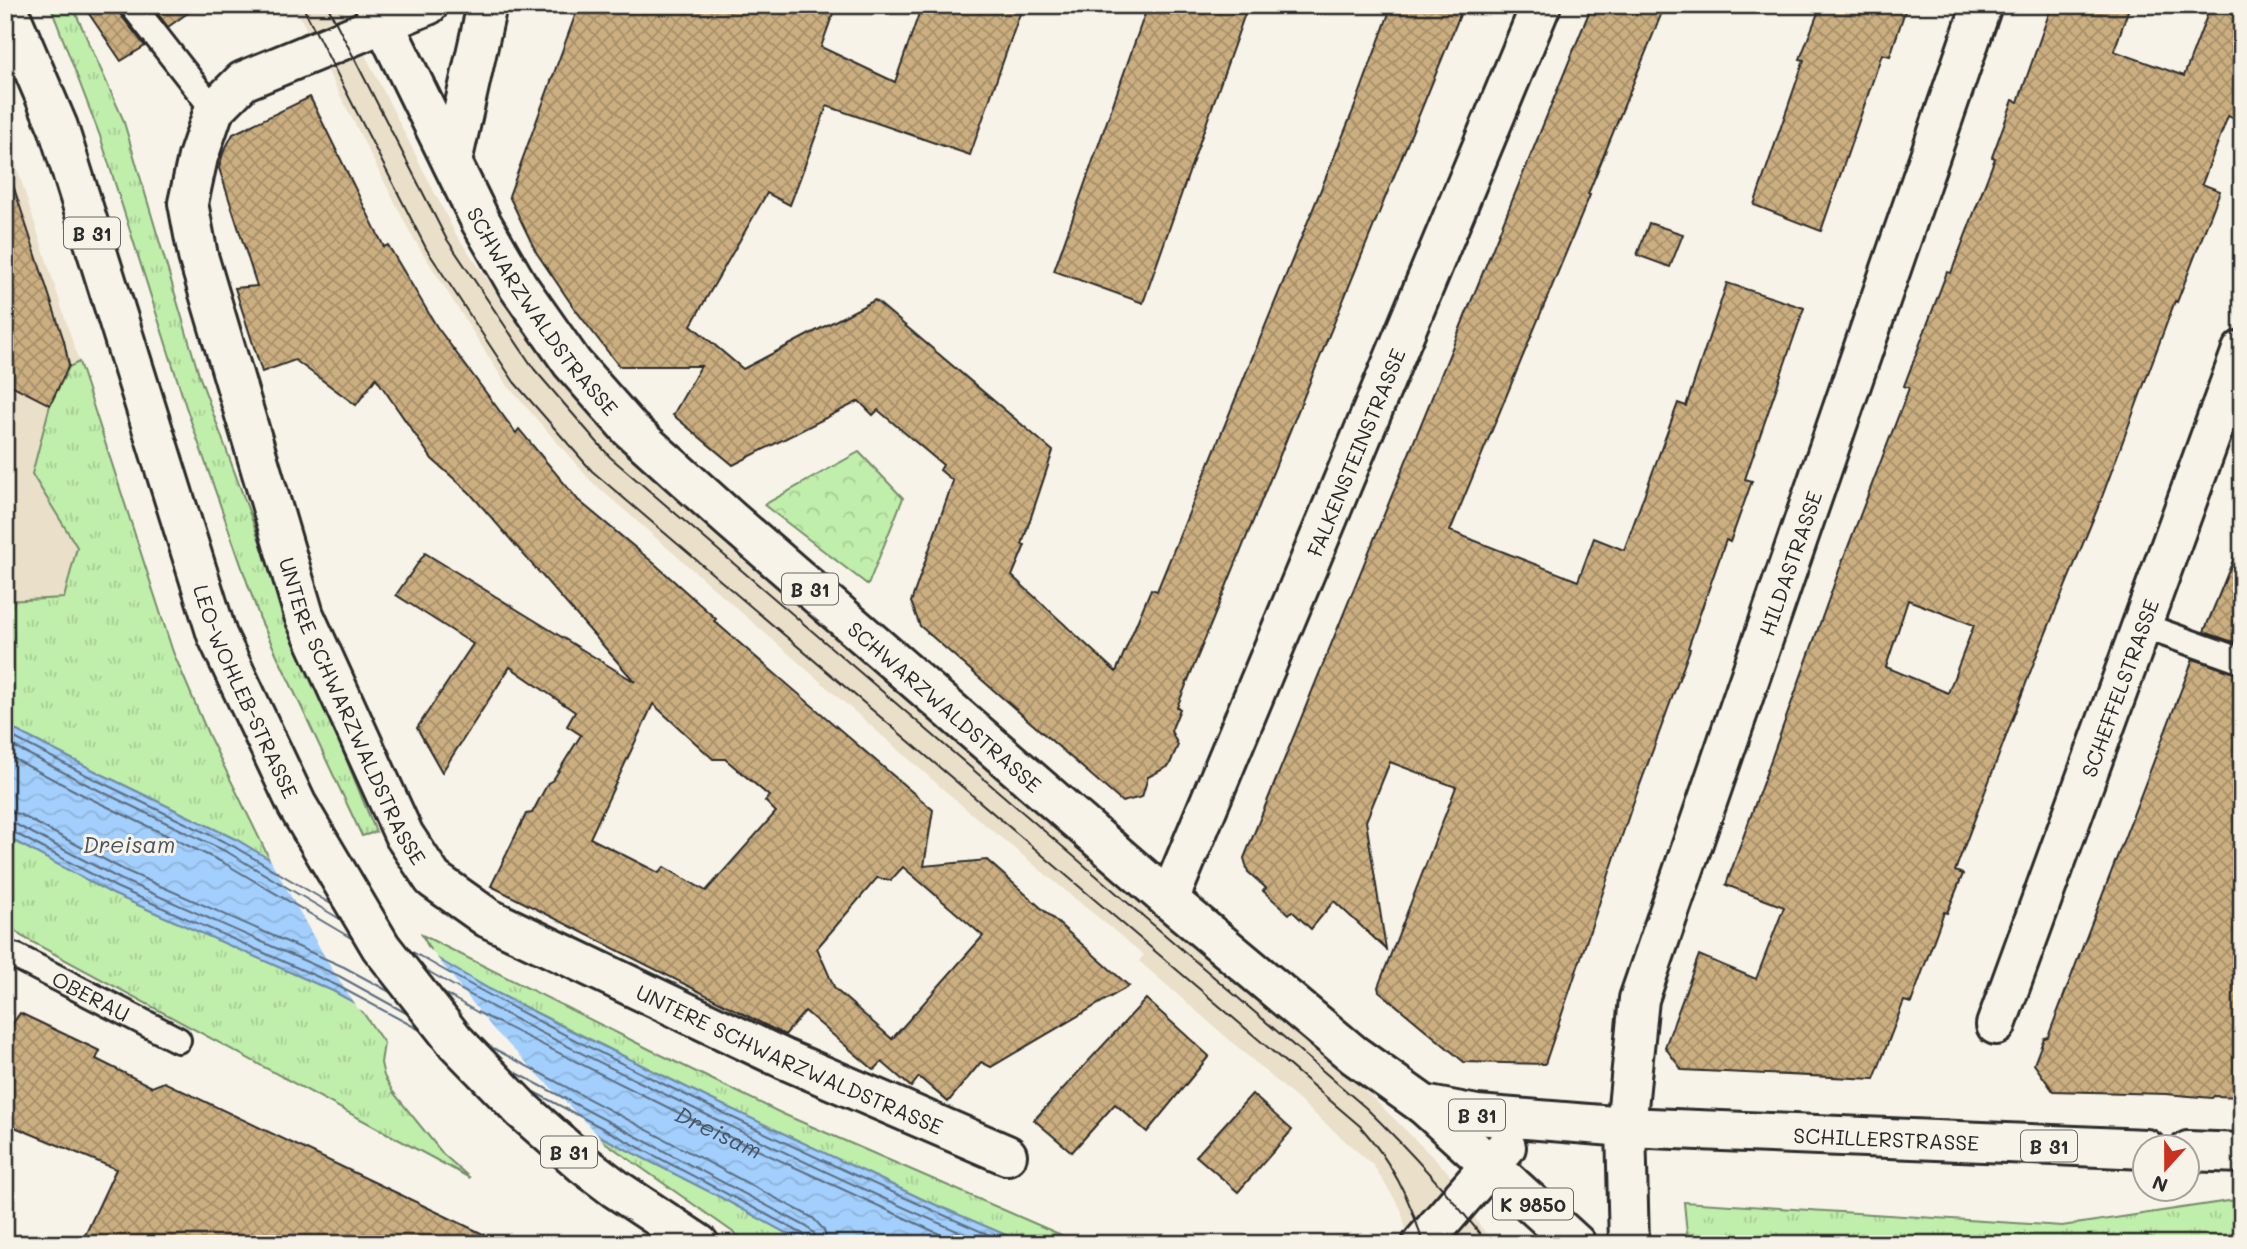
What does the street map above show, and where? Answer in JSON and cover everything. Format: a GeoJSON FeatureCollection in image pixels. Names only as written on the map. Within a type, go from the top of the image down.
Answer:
{"type":"FeatureCollection","features":[{"type":"Feature","properties":{"kind":"street","name":"LEO-WOHLEB-STRASSE"},"geometry":{"type":"LineString","coordinates":[[6,5],[58,127],[217,635],[297,805],[382,947],[446,1030],[522,1110],[583,1164],[699,1244]]}},
{"type":"Feature","properties":{"kind":"street","name":"UNTERE SCHWARZWALDSTRASSE"},"geometry":{"type":"LineString","coordinates":[[428,5],[380,15],[309,52],[243,81],[214,110],[198,157],[188,202],[198,257],[304,615],[404,835],[433,878],[488,918],[784,1059],[1007,1155]]}},
{"type":"Feature","properties":{"kind":"street"},"geometry":{"type":"LineString","coordinates":[[452,162],[487,5]]}},
{"type":"Feature","properties":{"kind":"street","name":"FALKENSTEINSTRASSE"},"geometry":{"type":"LineString","coordinates":[[1169,900],[1541,5]]}},
{"type":"Feature","properties":{"kind":"street","name":"HILDASTRASSE"},"geometry":{"type":"LineString","coordinates":[[1629,1244],[1626,1127],[1639,999],[1982,5]]}},
{"type":"Feature","properties":{"kind":"street","name":"SCHWARZWALDSTRASSE"},"geometry":{"type":"LineString","coordinates":[[380,15],[481,222],[518,286],[572,363],[630,429],[1169,900],[1354,1055],[1424,1105],[1491,1165]]}},
{"type":"Feature","properties":{"kind":"street","name":"SCHEFFELSTRASSE"},"geometry":{"type":"LineString","coordinates":[[1996,1025],[2242,350]]}},
{"type":"Feature","properties":{"kind":"street","name":"SCHWARZWALDSTRASSE"},"geometry":{"type":"LineString","coordinates":[[1424,1105],[1477,1115],[1626,1127]]}},
{"type":"Feature","properties":{"kind":"street"},"geometry":{"type":"LineString","coordinates":[[1491,1165],[1530,1119]]}},
{"type":"Feature","properties":{"kind":"street","name":"SCHILLERSTRASSE"},"geometry":{"type":"LineString","coordinates":[[1626,1127],[2132,1149]]}},
{"type":"Feature","properties":{"kind":"street"},"geometry":{"type":"LineString","coordinates":[[2202,1152],[2242,1153]]}},
{"type":"Feature","properties":{"kind":"street","name":"K 9850"},"geometry":{"type":"LineString","coordinates":[[1422,1244],[1491,1165],[1576,1244]]}},
{"type":"Feature","properties":{"kind":"lane"},"geometry":{"type":"LineString","coordinates":[[132,5],[214,110]]}},
{"type":"Feature","properties":{"kind":"lane"},"geometry":{"type":"LineString","coordinates":[[2141,625],[2242,662]]}},
{"type":"Feature","properties":{"kind":"lane","name":"OBERAU"},"geometry":{"type":"LineString","coordinates":[[5,954],[17,957],[178,1040]]}},
{"type":"Feature","properties":{"kind":"shaded area"},"geometry":{"type":"Polygon","coordinates":[[[294,5],[340,5],[455,233],[556,377],[626,452],[1056,818],[1374,1099],[1447,1171],[1480,1226],[1495,1244],[1409,1244],[1401,1209],[1373,1165],[1139,961],[1144,955],[966,809],[591,481],[506,384],[412,236],[294,5]]]}},
{"type":"Feature","properties":{"kind":"shaded area"},"geometry":{"type":"Polygon","coordinates":[[[5,130],[79,362],[69,367],[32,474],[77,547],[65,598],[5,601],[5,130]]]}},
{"type":"Feature","properties":{"kind":"green space"},"geometry":{"type":"Polygon","coordinates":[[[50,5],[72,5],[123,119],[199,375],[285,610],[376,832],[362,836],[260,619],[186,407],[100,136],[50,5]]]}},
{"type":"Feature","properties":{"kind":"green space"},"geometry":{"type":"Polygon","coordinates":[[[79,362],[173,652],[209,736],[270,860],[237,840],[5,725],[5,601],[64,598],[77,547],[32,474],[50,405],[69,367],[79,362]]]}},
{"type":"Feature","properties":{"kind":"green space"},"geometry":{"type":"Polygon","coordinates":[[[859,452],[903,498],[868,585],[764,505],[859,452]]]}},
{"type":"Feature","properties":{"kind":"green space"},"geometry":{"type":"Polygon","coordinates":[[[5,836],[113,894],[357,1004],[384,1043],[381,1063],[384,1076],[393,1092],[443,1154],[470,1178],[21,936],[5,922],[5,836]]]}},
{"type":"Feature","properties":{"kind":"green space"},"geometry":{"type":"Polygon","coordinates":[[[422,935],[783,1114],[1082,1244],[1027,1244],[922,1199],[708,1098],[489,989],[434,957],[422,935]]]}},
{"type":"Feature","properties":{"kind":"green space"},"geometry":{"type":"Polygon","coordinates":[[[596,1134],[720,1197],[806,1244],[750,1244],[596,1134]]]}},
{"type":"Feature","properties":{"kind":"green space"},"geometry":{"type":"Polygon","coordinates":[[[2242,1199],[2242,1244],[1688,1244],[1684,1202],[2062,1226],[2242,1199]]]}},
{"type":"Feature","properties":{"kind":"water","name":"Dreisam"},"geometry":{"type":"Polygon","coordinates":[[[5,725],[237,840],[489,989],[708,1098],[922,1199],[1027,1244],[806,1244],[333,991],[113,894],[5,836],[5,725]]]}},
{"type":"Feature","properties":{"kind":"pier"},"geometry":{"type":"Polygon","coordinates":[[[267,854],[432,951],[493,1029],[605,1142],[357,1008],[330,966],[267,854]]]}},
{"type":"Feature","properties":{"kind":"building"},"geometry":{"type":"Polygon","coordinates":[[[83,5],[117,5],[120,14],[145,46],[121,61],[83,5]]]}},
{"type":"Feature","properties":{"kind":"building"},"geometry":{"type":"Polygon","coordinates":[[[151,5],[199,5],[168,27],[151,5]]]}},
{"type":"Feature","properties":{"kind":"building"},"geometry":{"type":"Polygon","coordinates":[[[579,5],[836,5],[821,47],[895,82],[922,5],[1023,5],[970,155],[827,106],[790,205],[767,193],[691,325],[743,369],[875,300],[1053,451],[1022,544],[1025,545],[1012,576],[1116,672],[1151,589],[1157,591],[1355,106],[1392,5],[1464,5],[1177,707],[1180,709],[1171,731],[1178,745],[1169,766],[1148,777],[1142,797],[1122,802],[920,626],[911,602],[953,481],[940,470],[943,465],[878,410],[873,415],[859,401],[733,465],[673,415],[701,366],[619,366],[574,308],[536,252],[509,196],[579,5]]]}},
{"type":"Feature","properties":{"kind":"building"},"geometry":{"type":"Polygon","coordinates":[[[1148,5],[1248,5],[1143,303],[1054,271],[1148,5]]]}},
{"type":"Feature","properties":{"kind":"building"},"geometry":{"type":"Polygon","coordinates":[[[1592,5],[1665,5],[1588,194],[1590,195],[1450,531],[1578,581],[1594,538],[1624,550],[1678,403],[1686,406],[1727,283],[1804,308],[1745,479],[1752,481],[1730,542],[1726,540],[1545,1064],[1464,1062],[1379,991],[1378,987],[1456,787],[1390,762],[1366,821],[1386,949],[1334,901],[1311,929],[1292,911],[1289,914],[1263,891],[1266,888],[1248,872],[1244,858],[1592,5]]]}},
{"type":"Feature","properties":{"kind":"building"},"geometry":{"type":"Polygon","coordinates":[[[1821,5],[1907,5],[1890,56],[1882,54],[1821,231],[1754,205],[1804,60],[1800,59],[1821,5]]]}},
{"type":"Feature","properties":{"kind":"building"},"geometry":{"type":"Polygon","coordinates":[[[2052,5],[2130,5],[2114,51],[2184,76],[2211,5],[2242,5],[2242,122],[2228,116],[2202,184],[2220,191],[2177,302],[2175,301],[2099,505],[2036,657],[1955,871],[1963,874],[1947,913],[1944,912],[1911,1003],[1904,1001],[1874,1079],[1682,1070],[1665,1047],[1699,955],[1756,979],[1784,907],[1726,885],[1841,565],[1909,388],[1904,386],[1947,272],[1951,273],[1995,158],[1992,157],[2013,100],[2018,102],[2052,5]],[[1908,600],[1886,667],[1948,693],[1974,625],[1908,600]]]}},
{"type":"Feature","properties":{"kind":"building"},"geometry":{"type":"Polygon","coordinates":[[[310,97],[384,247],[388,245],[437,327],[516,433],[519,429],[578,500],[656,565],[716,619],[714,621],[933,810],[924,866],[987,860],[1129,986],[991,1067],[981,1062],[948,1102],[919,1077],[911,1087],[882,1062],[874,1070],[805,1011],[785,1035],[491,886],[526,814],[532,813],[548,783],[553,780],[581,735],[567,726],[575,712],[510,667],[442,772],[417,728],[473,644],[396,595],[425,553],[635,682],[469,492],[432,459],[376,378],[356,405],[295,360],[262,372],[235,288],[257,286],[219,168],[233,134],[310,97]],[[653,704],[590,838],[659,873],[664,867],[706,891],[776,812],[765,801],[769,796],[725,759],[713,759],[653,704]],[[903,867],[891,880],[877,878],[817,948],[835,989],[892,1039],[983,936],[903,867]]]}},
{"type":"Feature","properties":{"kind":"building"},"geometry":{"type":"Polygon","coordinates":[[[12,182],[64,341],[69,365],[50,405],[5,382],[5,183],[12,182]]]}},
{"type":"Feature","properties":{"kind":"building"},"geometry":{"type":"Polygon","coordinates":[[[1649,223],[1683,234],[1670,267],[1637,255],[1649,223]]]}},
{"type":"Feature","properties":{"kind":"building"},"geometry":{"type":"Polygon","coordinates":[[[2242,543],[2242,645],[2204,632],[2242,543]]]}},
{"type":"Feature","properties":{"kind":"building"},"geometry":{"type":"Polygon","coordinates":[[[2193,659],[2242,675],[2242,1097],[2053,1091],[2034,1064],[2044,1038],[2048,1037],[2193,659]]]}},
{"type":"Feature","properties":{"kind":"building"},"geometry":{"type":"Polygon","coordinates":[[[1146,999],[1209,1056],[1147,1132],[1115,1104],[1072,1152],[1034,1120],[1146,999]]]}},
{"type":"Feature","properties":{"kind":"building"},"geometry":{"type":"Polygon","coordinates":[[[20,1013],[100,1051],[96,1059],[152,1087],[164,1082],[504,1244],[81,1244],[116,1169],[5,1123],[5,1034],[20,1013]]]}},
{"type":"Feature","properties":{"kind":"building"},"geometry":{"type":"Polygon","coordinates":[[[1252,1094],[1292,1130],[1238,1192],[1196,1156],[1252,1094]]]}},
{"type":"Feature","properties":{"kind":"tram line"},"geometry":{"type":"LineString","coordinates":[[302,5],[427,250],[514,382],[592,471],[1360,1126],[1399,1181],[1423,1244]]}},
{"type":"Feature","properties":{"kind":"tram line"},"geometry":{"type":"LineString","coordinates":[[327,5],[446,238],[534,369],[610,457],[1366,1108],[1429,1174],[1488,1244]]}}]}
